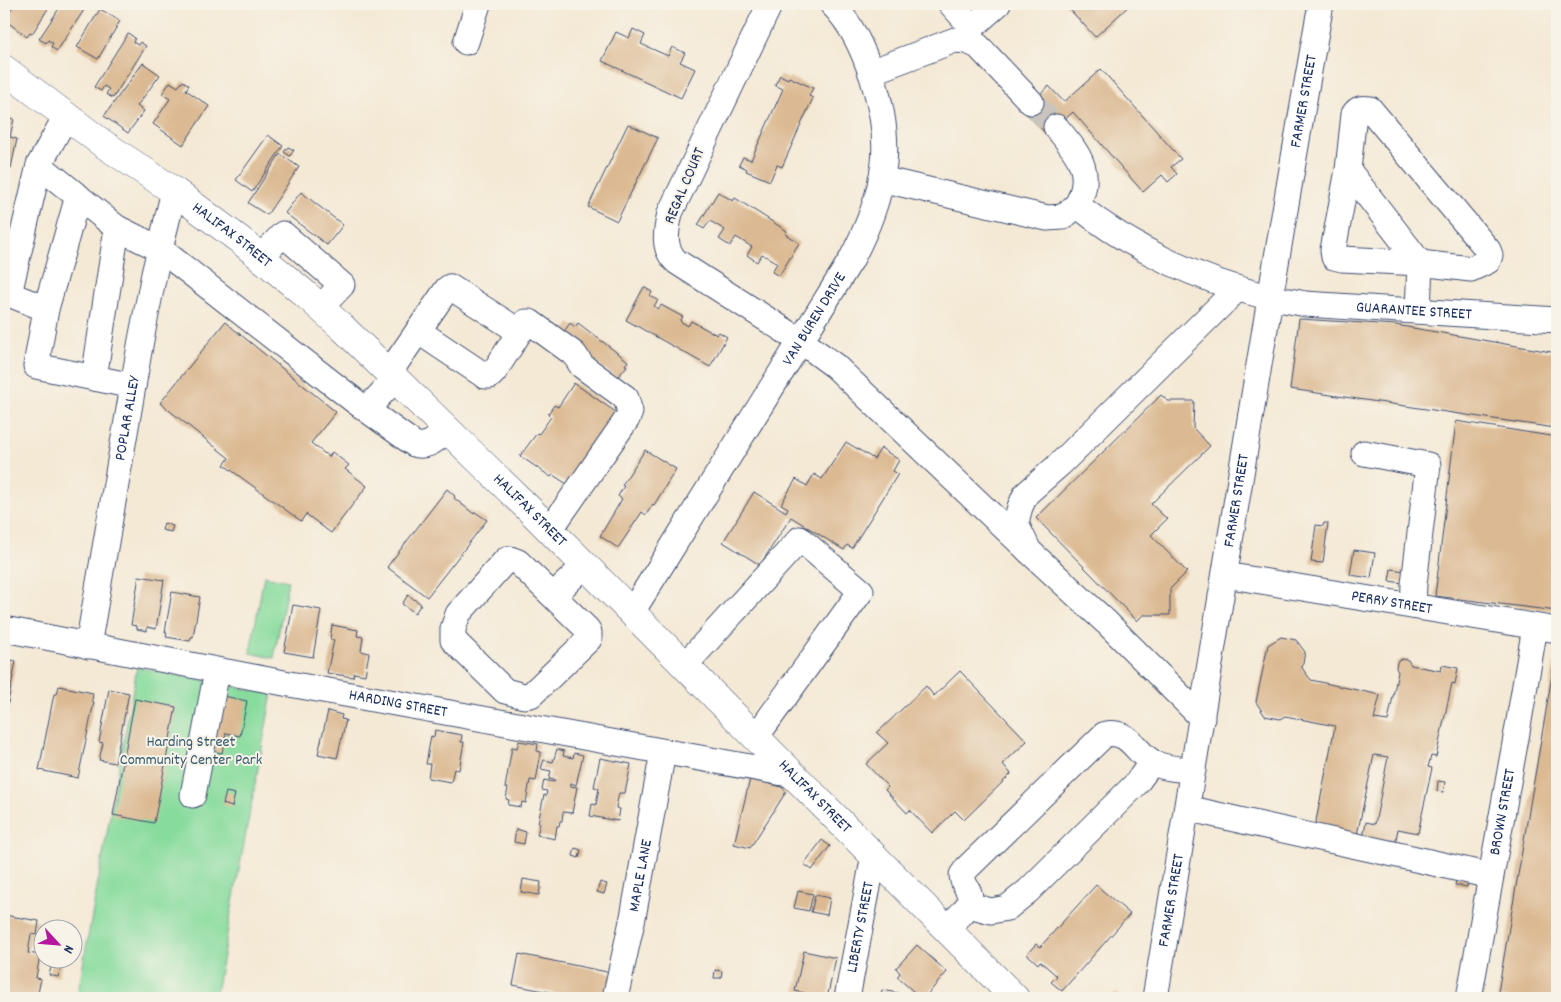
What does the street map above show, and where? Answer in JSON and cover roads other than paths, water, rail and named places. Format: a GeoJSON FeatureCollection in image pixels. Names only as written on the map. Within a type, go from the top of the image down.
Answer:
{"type":"FeatureCollection","features":[{"type":"Feature","properties":{"kind":"main road","name":"HALIFAX STREET"},"geometry":{"type":"LineString","coordinates":[[4,69],[102,143],[174,191],[261,258],[320,308],[550,530],[1015,998]]}},
{"type":"Feature","properties":{"kind":"street"},"geometry":{"type":"LineString","coordinates":[[466,42],[478,4]]}},
{"type":"Feature","properties":{"kind":"street","name":"REGAL COURT"},"geometry":{"type":"LineString","coordinates":[[770,4],[670,213],[666,231],[667,249],[672,258],[801,341],[835,366],[1107,623],[1202,718]]}},
{"type":"Feature","properties":{"kind":"street","name":"VAN BUREN DRIVE"},"geometry":{"type":"LineString","coordinates":[[632,612],[851,260],[866,230],[878,197],[884,164],[885,143],[881,108],[864,55],[848,24],[832,4]]}},
{"type":"Feature","properties":{"kind":"street"},"geometry":{"type":"LineString","coordinates":[[951,4],[978,46],[1031,102]]}},
{"type":"Feature","properties":{"kind":"street"},"geometry":{"type":"LineString","coordinates":[[871,72],[970,34],[998,4]]}},
{"type":"Feature","properties":{"kind":"street","name":"FARMER STREET"},"geometry":{"type":"LineString","coordinates":[[1155,998],[1286,194],[1320,4]]}},
{"type":"Feature","properties":{"kind":"street"},"geometry":{"type":"LineString","coordinates":[[1363,108],[1370,109],[1488,250],[1490,255],[1488,262],[1471,269],[1420,263],[1334,257],[1333,250],[1348,170],[1354,114],[1357,110],[1363,108]]}},
{"type":"Feature","properties":{"kind":"street"},"geometry":{"type":"LineString","coordinates":[[46,309],[6,295],[39,165],[66,116]]}},
{"type":"Feature","properties":{"kind":"street"},"geometry":{"type":"LineString","coordinates":[[881,179],[1047,218],[1063,217],[1077,204],[1082,195],[1085,179],[1081,160],[1056,127]]}},
{"type":"Feature","properties":{"kind":"street"},"geometry":{"type":"LineString","coordinates":[[39,165],[117,228],[160,249],[414,444],[420,446],[427,445],[448,430]]}},
{"type":"Feature","properties":{"kind":"street"},"geometry":{"type":"LineString","coordinates":[[1348,170],[1420,263],[1418,311]]}},
{"type":"Feature","properties":{"kind":"street","name":"POPLAR ALLEY"},"geometry":{"type":"LineString","coordinates":[[88,646],[152,283],[174,191]]}},
{"type":"Feature","properties":{"kind":"street"},"geometry":{"type":"LineString","coordinates":[[78,196],[46,309],[36,366],[133,386]]}},
{"type":"Feature","properties":{"kind":"street","name":"GUARANTEE STREET"},"geometry":{"type":"LineString","coordinates":[[1077,204],[1100,223],[1139,246],[1186,269],[1237,289],[1270,298],[1305,304],[1557,320]]}},
{"type":"Feature","properties":{"kind":"street"},"geometry":{"type":"LineString","coordinates":[[94,378],[117,228]]}},
{"type":"Feature","properties":{"kind":"street"},"geometry":{"type":"LineString","coordinates":[[367,409],[392,376],[418,331],[450,287],[520,332]]}},
{"type":"Feature","properties":{"kind":"street"},"geometry":{"type":"LineString","coordinates":[[1029,551],[1017,526],[1020,507],[1026,494],[1060,464],[1237,289]]}},
{"type":"Feature","properties":{"kind":"street"},"geometry":{"type":"LineString","coordinates":[[418,331],[485,376],[490,376],[526,322],[530,322],[574,354],[582,366],[626,398],[630,412],[627,419],[550,530]]}},
{"type":"Feature","properties":{"kind":"street"},"geometry":{"type":"LineString","coordinates":[[1364,453],[1428,465],[1413,606]]}},
{"type":"Feature","properties":{"kind":"street"},"geometry":{"type":"LineString","coordinates":[[684,665],[800,539],[861,591],[756,737]]}},
{"type":"Feature","properties":{"kind":"street"},"geometry":{"type":"LineString","coordinates":[[510,559],[518,562],[553,596],[587,629],[589,639],[531,695],[524,696],[505,691],[453,640],[454,624],[458,614],[506,560],[510,559]]}},
{"type":"Feature","properties":{"kind":"street"},"geometry":{"type":"LineString","coordinates":[[553,596],[585,565]]}},
{"type":"Feature","properties":{"kind":"street","name":"PERRY STREET"},"geometry":{"type":"LineString","coordinates":[[1225,575],[1546,628]]}},
{"type":"Feature","properties":{"kind":"street","name":"BROWN STREET"},"geometry":{"type":"LineString","coordinates":[[1468,998],[1516,738],[1546,628]]}},
{"type":"Feature","properties":{"kind":"street","name":"HARDING STREET"},"geometry":{"type":"LineString","coordinates":[[4,629],[518,726],[794,775]]}},
{"type":"Feature","properties":{"kind":"street"},"geometry":{"type":"LineString","coordinates":[[193,795],[217,670]]}},
{"type":"Feature","properties":{"kind":"street"},"geometry":{"type":"LineString","coordinates":[[518,726],[524,696]]}},
{"type":"Feature","properties":{"kind":"street"},"geometry":{"type":"LineString","coordinates":[[946,928],[969,905],[971,897],[963,883],[962,875],[1105,734],[1115,733],[1124,736],[1152,762],[1168,768],[1193,770]]}},
{"type":"Feature","properties":{"kind":"street","name":"MAPLE LANE"},"geometry":{"type":"LineString","coordinates":[[615,998],[633,917],[662,752]]}},
{"type":"Feature","properties":{"kind":"street"},"geometry":{"type":"LineString","coordinates":[[969,905],[991,911],[1006,908],[1028,891],[1136,784],[1152,762]]}},
{"type":"Feature","properties":{"kind":"street"},"geometry":{"type":"LineString","coordinates":[[1187,808],[1490,876]]}},
{"type":"Feature","properties":{"kind":"street","name":"LIBERTY STREET"},"geometry":{"type":"LineString","coordinates":[[847,998],[874,855]]}},
{"type":"Feature","properties":{"kind":"tunnel"},"geometry":{"type":"LineString","coordinates":[[1031,102],[1056,127]]}},
{"type":"Feature","properties":{"kind":"park label","name":"Harding Street Community Center Park"},"geometry":{"type":"Point","coordinates":[191,751]}}]}
